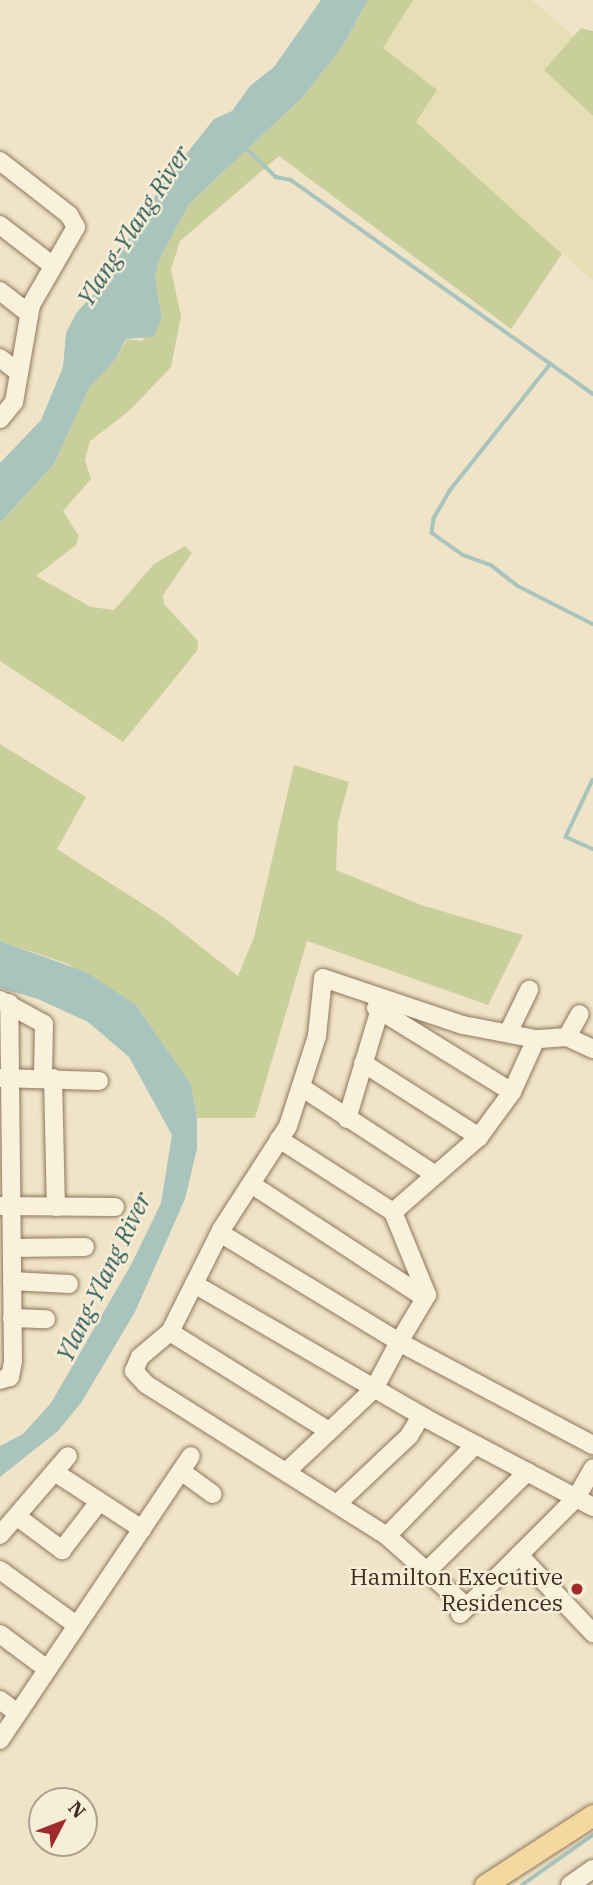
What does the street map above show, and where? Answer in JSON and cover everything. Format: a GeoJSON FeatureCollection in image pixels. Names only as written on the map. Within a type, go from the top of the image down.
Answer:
{"type":"FeatureCollection","features":[{"type":"Feature","properties":{"kind":"main road"},"geometry":{"type":"LineString","coordinates":[[485,1885],[593,1815]]}},
{"type":"Feature","properties":{"kind":"street"},"geometry":{"type":"LineString","coordinates":[[0,161],[75,223],[28,313],[14,402],[0,419]]}},
{"type":"Feature","properties":{"kind":"street"},"geometry":{"type":"LineString","coordinates":[[0,225],[53,266]]}},
{"type":"Feature","properties":{"kind":"street"},"geometry":{"type":"LineString","coordinates":[[0,291],[28,313]]}},
{"type":"Feature","properties":{"kind":"street"},"geometry":{"type":"LineString","coordinates":[[0,358],[19,373]]}},
{"type":"Feature","properties":{"kind":"street"},"geometry":{"type":"LineString","coordinates":[[593,1049],[567,1037],[536,1039],[509,1031],[463,1025],[380,1002],[323,978],[317,1036],[301,1087],[279,1139],[220,1233],[170,1332],[140,1357],[134,1371],[146,1384],[387,1536],[427,1571],[464,1611],[576,1498],[593,1468]]}},
{"type":"Feature","properties":{"kind":"street"},"geometry":{"type":"LineString","coordinates":[[509,1031],[529,990]]}},
{"type":"Feature","properties":{"kind":"street"},"geometry":{"type":"LineString","coordinates":[[5,1001],[44,1024],[56,1207]]}},
{"type":"Feature","properties":{"kind":"street"},"geometry":{"type":"LineString","coordinates":[[0,1380],[10,1377],[19,1362],[12,1318],[12,1248],[6,1206],[5,1001]]}},
{"type":"Feature","properties":{"kind":"street"},"geometry":{"type":"LineString","coordinates":[[347,1119],[380,1002]]}},
{"type":"Feature","properties":{"kind":"street"},"geometry":{"type":"LineString","coordinates":[[380,1002],[512,1092]]}},
{"type":"Feature","properties":{"kind":"street"},"geometry":{"type":"LineString","coordinates":[[567,1037],[580,1014]]}},
{"type":"Feature","properties":{"kind":"street"},"geometry":{"type":"LineString","coordinates":[[393,1212],[479,1137],[512,1092],[536,1039]]}},
{"type":"Feature","properties":{"kind":"street"},"geometry":{"type":"LineString","coordinates":[[363,1063],[479,1137]]}},
{"type":"Feature","properties":{"kind":"street"},"geometry":{"type":"LineString","coordinates":[[5,1078],[99,1081]]}},
{"type":"Feature","properties":{"kind":"street"},"geometry":{"type":"LineString","coordinates":[[301,1087],[434,1174]]}},
{"type":"Feature","properties":{"kind":"street"},"geometry":{"type":"LineString","coordinates":[[279,1139],[393,1212],[425,1298]]}},
{"type":"Feature","properties":{"kind":"street"},"geometry":{"type":"LineString","coordinates":[[251,1184],[425,1298]]}},
{"type":"Feature","properties":{"kind":"street"},"geometry":{"type":"LineString","coordinates":[[6,1206],[115,1207]]}},
{"type":"Feature","properties":{"kind":"street"},"geometry":{"type":"LineString","coordinates":[[220,1233],[399,1342],[593,1445]]}},
{"type":"Feature","properties":{"kind":"street"},"geometry":{"type":"LineString","coordinates":[[12,1248],[85,1247]]}},
{"type":"Feature","properties":{"kind":"street"},"geometry":{"type":"LineString","coordinates":[[12,1281],[69,1284]]}},
{"type":"Feature","properties":{"kind":"street"},"geometry":{"type":"LineString","coordinates":[[196,1285],[421,1416],[593,1507]]}},
{"type":"Feature","properties":{"kind":"street"},"geometry":{"type":"LineString","coordinates":[[287,1471],[374,1389],[425,1298]]}},
{"type":"Feature","properties":{"kind":"street"},"geometry":{"type":"LineString","coordinates":[[12,1318],[46,1319]]}},
{"type":"Feature","properties":{"kind":"street"},"geometry":{"type":"LineString","coordinates":[[170,1332],[329,1432]]}},
{"type":"Feature","properties":{"kind":"street"},"geometry":{"type":"LineString","coordinates":[[338,1503],[409,1436],[421,1416]]}},
{"type":"Feature","properties":{"kind":"street"},"geometry":{"type":"LineString","coordinates":[[387,1536],[475,1445]]}},
{"type":"Feature","properties":{"kind":"street"},"geometry":{"type":"LineString","coordinates":[[0,1535],[19,1518],[68,1456]]}},
{"type":"Feature","properties":{"kind":"street"},"geometry":{"type":"LineString","coordinates":[[0,1740],[75,1624],[186,1463],[213,1494]]}},
{"type":"Feature","properties":{"kind":"street"},"geometry":{"type":"LineString","coordinates":[[427,1571],[527,1472]]}},
{"type":"Feature","properties":{"kind":"street"},"geometry":{"type":"LineString","coordinates":[[56,1473],[98,1503],[142,1529]]}},
{"type":"Feature","properties":{"kind":"street"},"geometry":{"type":"LineString","coordinates":[[19,1518],[62,1550],[98,1503]]}},
{"type":"Feature","properties":{"kind":"street"},"geometry":{"type":"LineString","coordinates":[[519,1555],[593,1633]]}},
{"type":"Feature","properties":{"kind":"street"},"geometry":{"type":"LineString","coordinates":[[0,1570],[75,1624]]}},
{"type":"Feature","properties":{"kind":"street"},"geometry":{"type":"LineString","coordinates":[[0,1634],[47,1669]]}},
{"type":"Feature","properties":{"kind":"street"},"geometry":{"type":"LineString","coordinates":[[0,1700],[17,1713]]}},
{"type":"Feature","properties":{"kind":"street"},"geometry":{"type":"LineString","coordinates":[[570,1885],[593,1868]]}},
{"type":"Feature","properties":{"kind":"shaded area"},"geometry":{"type":"Polygon","coordinates":[[[413,0],[531,0],[574,36],[544,70],[593,116],[593,281],[415,122],[383,48],[413,0]]]}},
{"type":"Feature","properties":{"kind":"green space"},"geometry":{"type":"Polygon","coordinates":[[[368,0],[413,0],[383,48],[437,90],[416,122],[562,254],[511,329],[279,156],[180,241],[171,269],[181,316],[171,367],[129,411],[90,441],[85,460],[91,479],[63,511],[79,536],[76,545],[36,576],[91,607],[114,610],[154,564],[185,546],[192,553],[163,595],[164,604],[198,641],[197,651],[123,742],[0,661],[0,523],[54,464],[89,388],[115,360],[127,339],[142,341],[162,318],[155,277],[159,260],[189,204],[303,97],[342,47],[368,0]]]}},
{"type":"Feature","properties":{"kind":"green space"},"geometry":{"type":"Polygon","coordinates":[[[581,28],[593,31],[593,116],[544,70],[581,28]]]}},
{"type":"Feature","properties":{"kind":"green space"},"geometry":{"type":"Polygon","coordinates":[[[0,744],[86,797],[57,849],[163,917],[238,976],[254,937],[294,765],[349,782],[338,822],[336,870],[421,905],[523,935],[488,1005],[307,941],[255,1118],[197,1118],[191,1084],[136,1005],[68,964],[0,941],[0,744]]]}},
{"type":"Feature","properties":{"kind":"water"},"geometry":{"type":"Polygon","coordinates":[[[321,0],[368,0],[342,47],[303,97],[189,204],[159,260],[155,277],[162,318],[153,337],[126,339],[115,360],[89,388],[54,464],[0,523],[0,463],[41,420],[63,367],[66,333],[77,312],[94,294],[164,182],[214,119],[232,111],[250,86],[274,67],[321,0]]]}},
{"type":"Feature","properties":{"kind":"water"},"geometry":{"type":"Polygon","coordinates":[[[0,941],[86,972],[136,1005],[191,1084],[197,1118],[197,1149],[185,1199],[135,1312],[81,1403],[58,1431],[0,1477],[0,1446],[23,1434],[51,1403],[132,1263],[161,1203],[172,1135],[129,1057],[88,1022],[38,999],[0,988],[0,941]]]}},
{"type":"Feature","properties":{"kind":"waterway"},"geometry":{"type":"LineString","coordinates":[[243,145],[276,177],[291,180],[593,394]]}},
{"type":"Feature","properties":{"kind":"waterway"},"geometry":{"type":"LineString","coordinates":[[551,364],[450,491],[434,519],[432,533],[463,555],[491,565],[518,586],[593,624]]}},
{"type":"Feature","properties":{"kind":"waterway"},"geometry":{"type":"LineString","coordinates":[[593,780],[566,837],[593,849]]}},
{"type":"Feature","properties":{"kind":"waterway"},"geometry":{"type":"LineString","coordinates":[[522,1885],[593,1835]]}},
{"type":"Feature","properties":{"kind":"place","name":"Hamilton Executive Residences"},"geometry":{"type":"Point","coordinates":[577,1589]}},
{"type":"Feature","properties":{"kind":"water label","name":"Ylang-Ylang River"},"geometry":{"type":"Point","coordinates":[134,226]}},
{"type":"Feature","properties":{"kind":"water label","name":"Ylang-Ylang River"},"geometry":{"type":"Point","coordinates":[104,1277]}}]}
